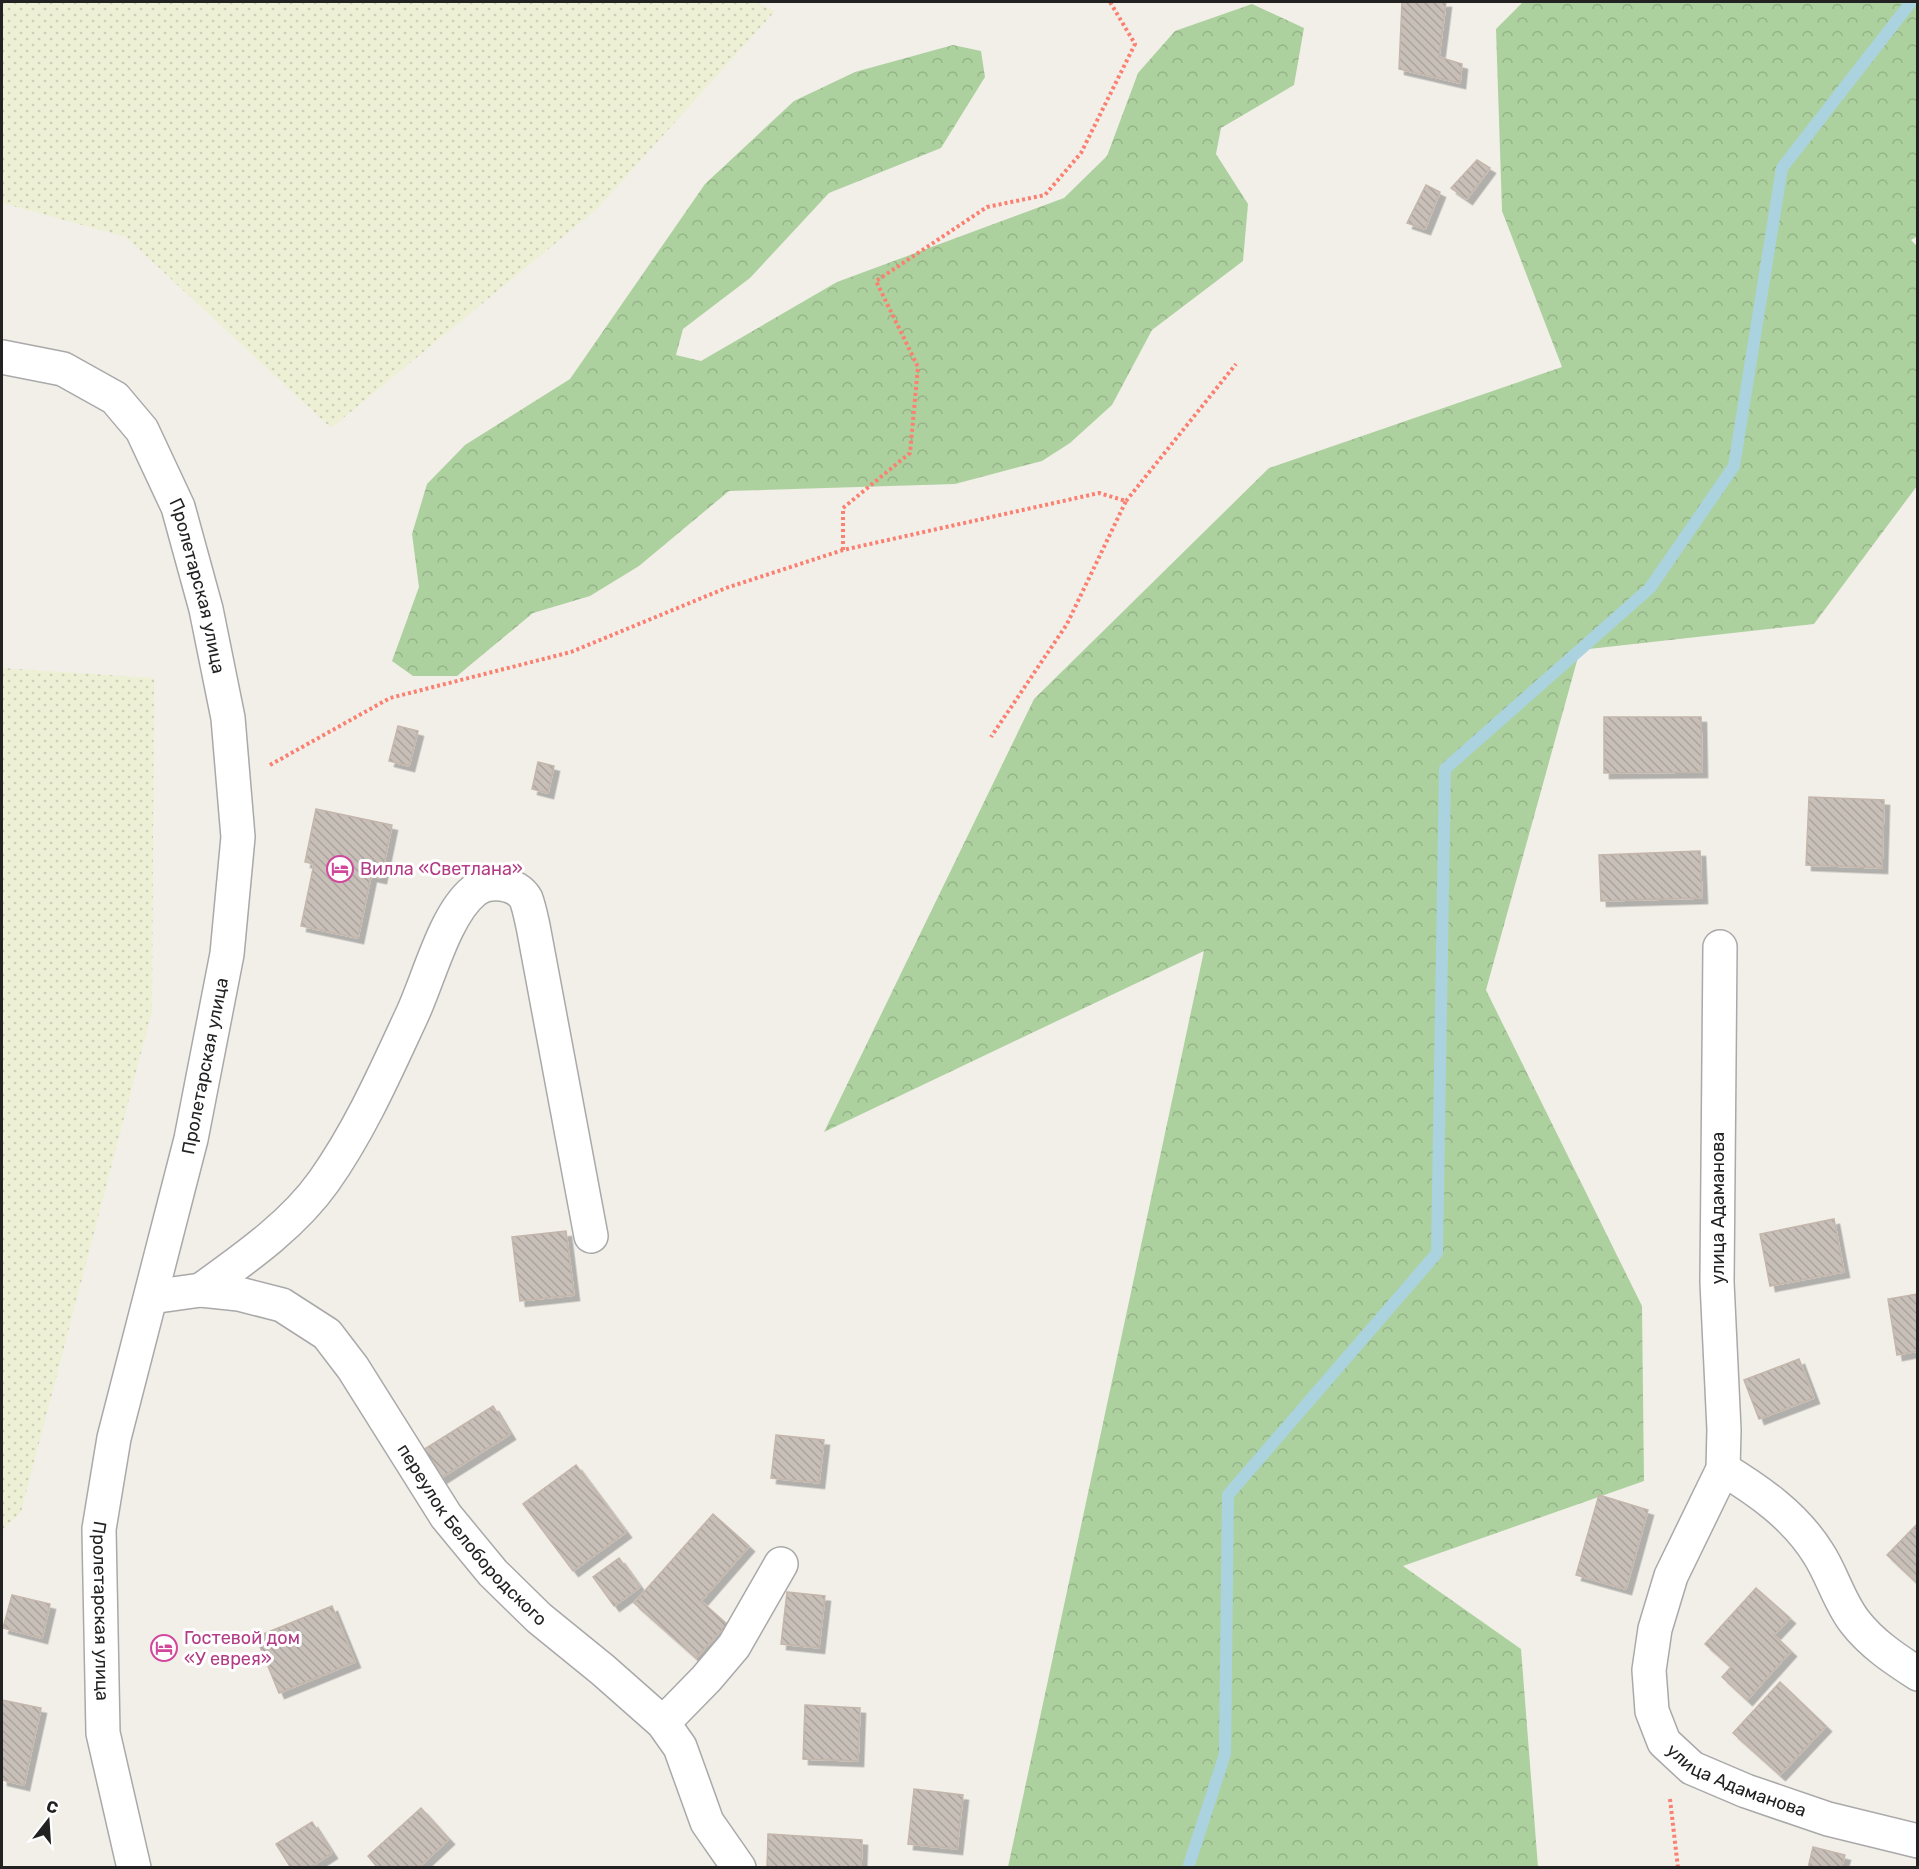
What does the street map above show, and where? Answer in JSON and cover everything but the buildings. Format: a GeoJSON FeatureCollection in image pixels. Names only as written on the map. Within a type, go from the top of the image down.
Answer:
{"type":"FeatureCollection","features":[{"type":"Feature","properties":{"kind":"street","name":"Пролетарская улица"},"geometry":{"type":"LineString","coordinates":[[2,357],[63,369],[116,398],[142,430],[178,507],[206,609],[228,718],[238,837],[227,954],[191,1139],[114,1438],[99,1529],[103,1733],[134,1868]]}},
{"type":"Feature","properties":{"kind":"street"},"geometry":{"type":"LineString","coordinates":[[201,1290],[266,1241],[323,1183],[371,1102],[421,995],[447,928],[474,890],[494,883],[513,887],[525,898],[533,926],[591,1236]]}},
{"type":"Feature","properties":{"kind":"street","name":"улица Адаманова"},"geometry":{"type":"LineString","coordinates":[[1720,947],[1718,1282],[1724,1430],[1723,1469],[1671,1576],[1655,1629],[1649,1670],[1652,1711],[1664,1742],[1692,1767],[1746,1791],[1828,1819],[1917,1841]]}},
{"type":"Feature","properties":{"kind":"street","name":"переулок Белобородского"},"geometry":{"type":"LineString","coordinates":[[151,1297],[201,1290],[239,1294],[282,1305],[327,1334],[353,1368],[446,1516],[493,1573],[539,1618],[663,1723],[680,1747],[707,1822],[739,1868]]}},
{"type":"Feature","properties":{"kind":"street"},"geometry":{"type":"LineString","coordinates":[[1723,1469],[1755,1488],[1785,1513],[1817,1552],[1854,1621],[1883,1650],[1917,1674]]}},
{"type":"Feature","properties":{"kind":"street"},"geometry":{"type":"LineString","coordinates":[[663,1723],[734,1646],[781,1564]]}},
{"type":"Feature","properties":{"kind":"path"},"geometry":{"type":"LineString","coordinates":[[843,550],[843,508],[910,453],[918,367],[876,281],[987,207],[1045,195],[1081,153],[1135,44],[1110,2]]}},
{"type":"Feature","properties":{"kind":"path"},"geometry":{"type":"LineString","coordinates":[[991,737],[1067,624],[1126,501],[1236,364]]}},
{"type":"Feature","properties":{"kind":"path"},"geometry":{"type":"LineString","coordinates":[[233,785],[390,698],[571,652],[726,588],[843,550],[1099,493],[1126,501]]}},
{"type":"Feature","properties":{"kind":"path"},"geometry":{"type":"LineString","coordinates":[[1664,1742],[1678,1868]]}},
{"type":"Feature","properties":{"kind":"green space"},"geometry":{"type":"Polygon","coordinates":[[[2,2],[755,2],[775,11],[597,209],[331,428],[126,237],[2,203],[2,2]]]}},
{"type":"Feature","properties":{"kind":"green space"},"geometry":{"type":"Polygon","coordinates":[[[1523,2],[1917,2],[1918,236],[1911,240],[1918,247],[1917,486],[1814,624],[1580,650],[1486,990],[1642,1306],[1644,1481],[1403,1566],[1521,1649],[1538,1867],[1008,1867],[1204,951],[824,1132],[1034,699],[1269,468],[1562,367],[1502,211],[1496,29],[1523,2]]]}},
{"type":"Feature","properties":{"kind":"green space"},"geometry":{"type":"Polygon","coordinates":[[[1252,4],[1304,28],[1294,85],[1221,128],[1216,154],[1248,204],[1243,261],[1152,330],[1112,405],[1070,443],[1042,461],[955,484],[729,491],[639,566],[590,596],[533,613],[457,676],[413,676],[392,661],[419,587],[412,534],[427,484],[465,445],[570,379],[705,184],[794,101],[855,72],[953,45],[981,51],[985,77],[941,148],[829,193],[750,278],[683,329],[676,355],[701,361],[837,282],[1064,198],[1107,156],[1138,73],[1175,31],[1252,4]]]}},
{"type":"Feature","properties":{"kind":"green space"},"geometry":{"type":"Polygon","coordinates":[[[2,668],[154,678],[152,1011],[21,1512],[2,1530],[2,668]]]}},
{"type":"Feature","properties":{"kind":"waterway"},"geometry":{"type":"LineString","coordinates":[[1188,1868],[1225,1754],[1228,1495],[1437,1253],[1445,769],[1650,588],[1734,466],[1782,168],[1911,2]]}},
{"type":"Feature","properties":{"kind":"place","name":"Вилла «Светлана»"},"geometry":{"type":"Point","coordinates":[340,869]}},
{"type":"Feature","properties":{"kind":"place","name":"Гостевой дом «У еврея»"},"geometry":{"type":"Point","coordinates":[164,1648]}}]}
